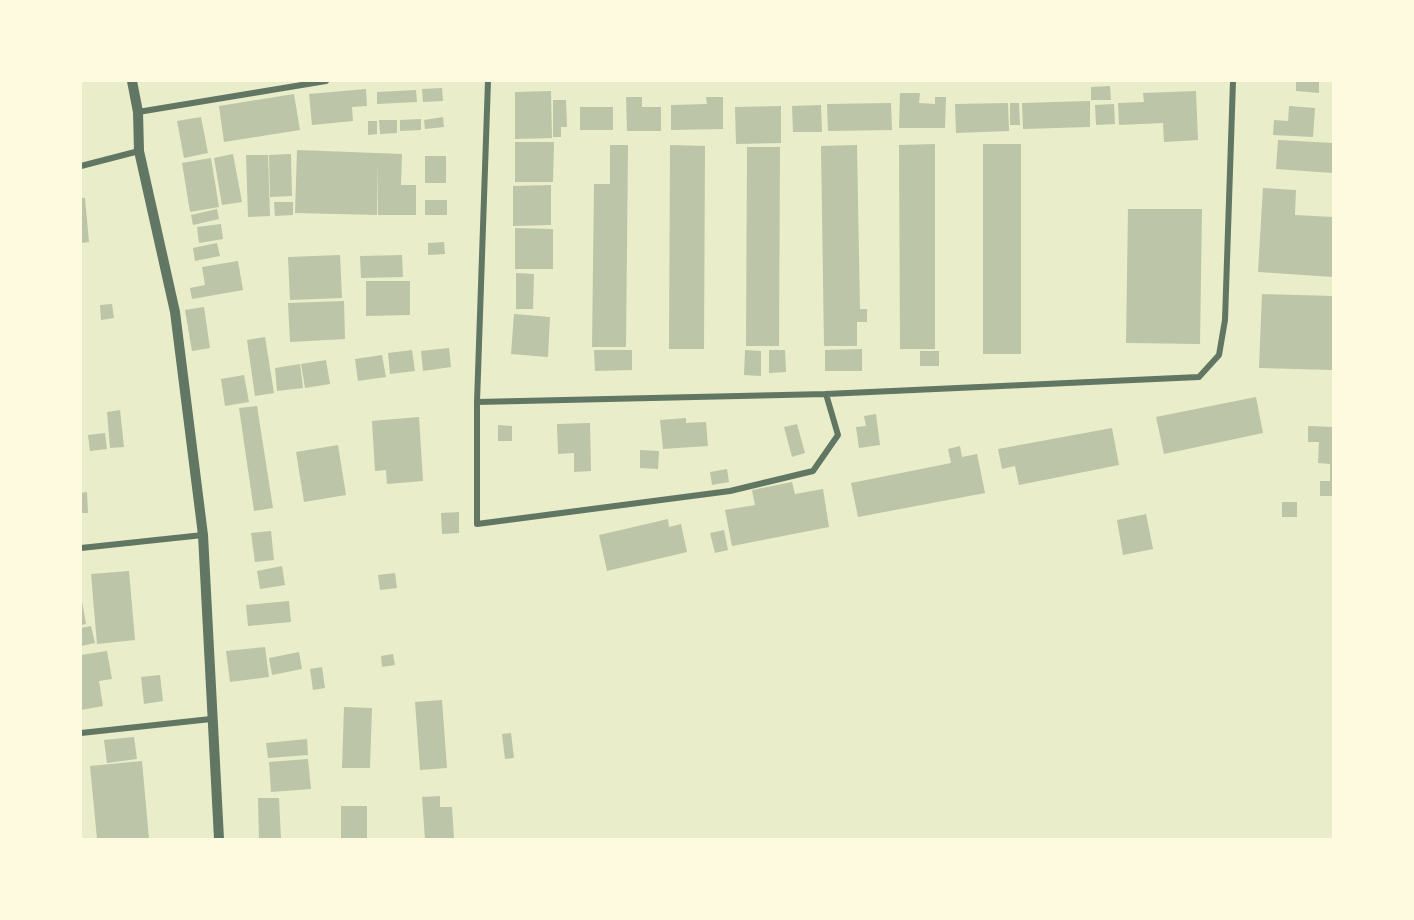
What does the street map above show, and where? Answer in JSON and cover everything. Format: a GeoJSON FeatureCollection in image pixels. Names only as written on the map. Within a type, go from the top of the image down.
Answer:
{"type":"FeatureCollection","features":[{"type":"Feature","properties":{"kind":"street"},"geometry":{"type":"LineString","coordinates":[[132,81],[138,112],[139,151],[176,312],[203,535],[219,839]]}},
{"type":"Feature","properties":{"kind":"street"},"geometry":{"type":"LineString","coordinates":[[138,112],[326,81]]}},
{"type":"Feature","properties":{"kind":"street"},"geometry":{"type":"LineString","coordinates":[[488,81],[477,402],[477,524],[730,491],[813,471],[838,435],[826,394]]}},
{"type":"Feature","properties":{"kind":"street"},"geometry":{"type":"LineString","coordinates":[[477,402],[826,394],[1199,377],[1219,355],[1225,320],[1233,81]]}},
{"type":"Feature","properties":{"kind":"street"},"geometry":{"type":"LineString","coordinates":[[81,166],[139,151]]}},
{"type":"Feature","properties":{"kind":"street"},"geometry":{"type":"LineString","coordinates":[[81,548],[203,535]]}},
{"type":"Feature","properties":{"kind":"street"},"geometry":{"type":"LineString","coordinates":[[81,733],[211,719]]}},
{"type":"Feature","properties":{"kind":"building"},"geometry":{"type":"Polygon","coordinates":[[[1296,81],[1319,81],[1319,93],[1296,91],[1296,81]]]}},
{"type":"Feature","properties":{"kind":"building"},"geometry":{"type":"Polygon","coordinates":[[[1110,86],[1111,100],[1091,100],[1091,87],[1110,86]]]}},
{"type":"Feature","properties":{"kind":"building"},"geometry":{"type":"Polygon","coordinates":[[[442,88],[443,101],[423,102],[422,89],[442,88]]]}},
{"type":"Feature","properties":{"kind":"building"},"geometry":{"type":"Polygon","coordinates":[[[366,89],[367,106],[352,107],[353,121],[312,125],[309,94],[366,89]]]}},
{"type":"Feature","properties":{"kind":"building"},"geometry":{"type":"Polygon","coordinates":[[[416,90],[417,102],[377,104],[377,92],[416,90]]]}},
{"type":"Feature","properties":{"kind":"building"},"geometry":{"type":"Polygon","coordinates":[[[551,91],[552,138],[515,139],[515,92],[551,91]]]}},
{"type":"Feature","properties":{"kind":"building"},"geometry":{"type":"Polygon","coordinates":[[[1196,91],[1198,140],[1164,142],[1163,123],[1119,125],[1118,103],[1144,102],[1143,93],[1196,91]]]}},
{"type":"Feature","properties":{"kind":"building"},"geometry":{"type":"Polygon","coordinates":[[[900,93],[920,93],[919,103],[935,104],[935,97],[946,97],[945,128],[899,128],[900,93]]]}},
{"type":"Feature","properties":{"kind":"building"},"geometry":{"type":"Polygon","coordinates":[[[294,94],[300,130],[224,142],[219,106],[294,94]]]}},
{"type":"Feature","properties":{"kind":"building"},"geometry":{"type":"Polygon","coordinates":[[[626,97],[642,97],[642,107],[661,107],[661,131],[627,131],[626,97]]]}},
{"type":"Feature","properties":{"kind":"building"},"geometry":{"type":"Polygon","coordinates":[[[706,97],[723,97],[723,129],[671,130],[671,105],[707,104],[706,97]]]}},
{"type":"Feature","properties":{"kind":"building"},"geometry":{"type":"Polygon","coordinates":[[[553,100],[566,100],[567,127],[561,127],[561,137],[553,137],[553,100]]]}},
{"type":"Feature","properties":{"kind":"building"},"geometry":{"type":"Polygon","coordinates":[[[1090,101],[1090,127],[1023,129],[1022,103],[1090,101]]]}},
{"type":"Feature","properties":{"kind":"building"},"geometry":{"type":"Polygon","coordinates":[[[891,103],[892,130],[828,131],[827,104],[891,103]]]}},
{"type":"Feature","properties":{"kind":"building"},"geometry":{"type":"Polygon","coordinates":[[[1008,103],[1009,131],[956,133],[955,104],[1008,103]]]}},
{"type":"Feature","properties":{"kind":"building"},"geometry":{"type":"Polygon","coordinates":[[[1010,103],[1019,103],[1020,125],[1010,125],[1010,103]]]}},
{"type":"Feature","properties":{"kind":"building"},"geometry":{"type":"Polygon","coordinates":[[[1114,104],[1115,124],[1096,125],[1095,105],[1114,104]]]}},
{"type":"Feature","properties":{"kind":"building"},"geometry":{"type":"Polygon","coordinates":[[[821,105],[822,132],[793,132],[792,106],[821,105]]]}},
{"type":"Feature","properties":{"kind":"building"},"geometry":{"type":"Polygon","coordinates":[[[781,106],[781,143],[736,144],[735,107],[781,106]]]}},
{"type":"Feature","properties":{"kind":"building"},"geometry":{"type":"Polygon","coordinates":[[[1289,106],[1315,108],[1313,137],[1273,135],[1274,120],[1288,121],[1289,106]]]}},
{"type":"Feature","properties":{"kind":"building"},"geometry":{"type":"Polygon","coordinates":[[[580,107],[613,107],[613,130],[580,130],[580,107]]]}},
{"type":"Feature","properties":{"kind":"building"},"geometry":{"type":"Polygon","coordinates":[[[201,117],[208,153],[184,158],[177,121],[201,117]]]}},
{"type":"Feature","properties":{"kind":"building"},"geometry":{"type":"Polygon","coordinates":[[[443,117],[444,127],[425,129],[424,120],[443,117]]]}},
{"type":"Feature","properties":{"kind":"building"},"geometry":{"type":"Polygon","coordinates":[[[421,119],[421,130],[400,131],[400,120],[421,119]]]}},
{"type":"Feature","properties":{"kind":"building"},"geometry":{"type":"Polygon","coordinates":[[[379,120],[397,120],[397,133],[380,134],[379,120]]]}},
{"type":"Feature","properties":{"kind":"building"},"geometry":{"type":"Polygon","coordinates":[[[368,121],[377,121],[377,134],[368,135],[368,121]]]}},
{"type":"Feature","properties":{"kind":"building"},"geometry":{"type":"Polygon","coordinates":[[[1278,140],[1333,143],[1333,173],[1276,169],[1278,140]]]}},
{"type":"Feature","properties":{"kind":"building"},"geometry":{"type":"Polygon","coordinates":[[[515,142],[554,142],[553,182],[515,182],[515,142]]]}},
{"type":"Feature","properties":{"kind":"building"},"geometry":{"type":"Polygon","coordinates":[[[935,144],[935,349],[900,349],[899,145],[935,144]]]}},
{"type":"Feature","properties":{"kind":"building"},"geometry":{"type":"Polygon","coordinates":[[[983,144],[1021,144],[1021,354],[983,354],[983,144]]]}},
{"type":"Feature","properties":{"kind":"building"},"geometry":{"type":"Polygon","coordinates":[[[610,145],[628,145],[626,347],[592,347],[594,184],[610,184],[610,145]]]}},
{"type":"Feature","properties":{"kind":"building"},"geometry":{"type":"Polygon","coordinates":[[[670,145],[705,146],[704,349],[669,349],[670,145]]]}},
{"type":"Feature","properties":{"kind":"building"},"geometry":{"type":"Polygon","coordinates":[[[857,145],[860,309],[867,309],[867,322],[857,322],[857,346],[824,346],[821,146],[857,145]]]}},
{"type":"Feature","properties":{"kind":"building"},"geometry":{"type":"Polygon","coordinates":[[[747,147],[780,147],[779,346],[746,346],[747,147]]]}},
{"type":"Feature","properties":{"kind":"building"},"geometry":{"type":"Polygon","coordinates":[[[297,150],[402,154],[401,185],[416,185],[416,215],[378,215],[378,163],[377,215],[295,213],[297,150]]]}},
{"type":"Feature","properties":{"kind":"building"},"geometry":{"type":"Polygon","coordinates":[[[233,154],[242,202],[222,205],[214,158],[233,154]]]}},
{"type":"Feature","properties":{"kind":"building"},"geometry":{"type":"Polygon","coordinates":[[[291,154],[292,196],[270,197],[269,155],[291,154]]]}},
{"type":"Feature","properties":{"kind":"building"},"geometry":{"type":"Polygon","coordinates":[[[246,155],[268,155],[270,216],[248,217],[246,155]]]}},
{"type":"Feature","properties":{"kind":"building"},"geometry":{"type":"Polygon","coordinates":[[[425,156],[446,156],[446,183],[425,183],[425,156]]]}},
{"type":"Feature","properties":{"kind":"building"},"geometry":{"type":"Polygon","coordinates":[[[211,158],[219,207],[190,212],[182,163],[211,158]]]}},
{"type":"Feature","properties":{"kind":"building"},"geometry":{"type":"Polygon","coordinates":[[[551,185],[551,225],[513,226],[513,186],[551,185]]]}},
{"type":"Feature","properties":{"kind":"building"},"geometry":{"type":"Polygon","coordinates":[[[1263,188],[1296,190],[1295,215],[1333,217],[1333,277],[1258,272],[1263,188]]]}},
{"type":"Feature","properties":{"kind":"building"},"geometry":{"type":"Polygon","coordinates":[[[81,198],[85,198],[89,242],[81,243],[81,198]]]}},
{"type":"Feature","properties":{"kind":"building"},"geometry":{"type":"Polygon","coordinates":[[[425,200],[447,200],[447,215],[425,215],[425,200]]]}},
{"type":"Feature","properties":{"kind":"building"},"geometry":{"type":"Polygon","coordinates":[[[274,202],[293,202],[293,215],[275,216],[274,202]]]}},
{"type":"Feature","properties":{"kind":"building"},"geometry":{"type":"Polygon","coordinates":[[[217,209],[219,219],[193,225],[191,215],[217,209]]]}},
{"type":"Feature","properties":{"kind":"building"},"geometry":{"type":"Polygon","coordinates":[[[1128,209],[1202,209],[1200,344],[1126,343],[1128,209]]]}},
{"type":"Feature","properties":{"kind":"building"},"geometry":{"type":"Polygon","coordinates":[[[221,224],[223,239],[199,243],[197,227],[221,224]]]}},
{"type":"Feature","properties":{"kind":"building"},"geometry":{"type":"Polygon","coordinates":[[[515,228],[553,229],[553,269],[515,269],[515,228]]]}},
{"type":"Feature","properties":{"kind":"building"},"geometry":{"type":"Polygon","coordinates":[[[444,242],[445,254],[428,255],[428,243],[444,242]]]}},
{"type":"Feature","properties":{"kind":"building"},"geometry":{"type":"Polygon","coordinates":[[[217,243],[220,256],[195,261],[193,248],[217,243]]]}},
{"type":"Feature","properties":{"kind":"building"},"geometry":{"type":"Polygon","coordinates":[[[340,255],[342,298],[290,300],[288,257],[340,255]]]}},
{"type":"Feature","properties":{"kind":"building"},"geometry":{"type":"Polygon","coordinates":[[[402,255],[403,277],[361,278],[360,256],[402,255]]]}},
{"type":"Feature","properties":{"kind":"building"},"geometry":{"type":"Polygon","coordinates":[[[238,261],[243,290],[192,299],[190,288],[205,285],[202,267],[238,261]]]}},
{"type":"Feature","properties":{"kind":"building"},"geometry":{"type":"Polygon","coordinates":[[[516,273],[534,274],[533,309],[516,309],[516,273]]]}},
{"type":"Feature","properties":{"kind":"building"},"geometry":{"type":"Polygon","coordinates":[[[366,281],[410,281],[410,315],[366,316],[366,281]]]}},
{"type":"Feature","properties":{"kind":"building"},"geometry":{"type":"Polygon","coordinates":[[[1262,294],[1333,296],[1333,370],[1259,368],[1262,294]]]}},
{"type":"Feature","properties":{"kind":"building"},"geometry":{"type":"Polygon","coordinates":[[[344,301],[345,339],[290,342],[288,303],[344,301]]]}},
{"type":"Feature","properties":{"kind":"building"},"geometry":{"type":"Polygon","coordinates":[[[112,304],[114,318],[101,320],[100,305],[112,304]]]}},
{"type":"Feature","properties":{"kind":"building"},"geometry":{"type":"Polygon","coordinates":[[[204,307],[210,348],[192,351],[185,310],[204,307]]]}},
{"type":"Feature","properties":{"kind":"building"},"geometry":{"type":"Polygon","coordinates":[[[514,314],[550,317],[548,357],[511,354],[514,314]]]}},
{"type":"Feature","properties":{"kind":"building"},"geometry":{"type":"Polygon","coordinates":[[[265,337],[274,393],[255,396],[247,340],[265,337]]]}},
{"type":"Feature","properties":{"kind":"building"},"geometry":{"type":"Polygon","coordinates":[[[449,348],[451,367],[423,371],[421,351],[449,348]]]}},
{"type":"Feature","properties":{"kind":"building"},"geometry":{"type":"Polygon","coordinates":[[[862,349],[862,371],[825,371],[825,350],[862,349]]]}},
{"type":"Feature","properties":{"kind":"building"},"geometry":{"type":"Polygon","coordinates":[[[412,350],[415,371],[390,374],[388,353],[412,350]]]}},
{"type":"Feature","properties":{"kind":"building"},"geometry":{"type":"Polygon","coordinates":[[[594,350],[632,350],[632,370],[595,371],[594,350]]]}},
{"type":"Feature","properties":{"kind":"building"},"geometry":{"type":"Polygon","coordinates":[[[745,350],[761,351],[761,376],[744,375],[745,350]]]}},
{"type":"Feature","properties":{"kind":"building"},"geometry":{"type":"Polygon","coordinates":[[[769,350],[785,350],[786,372],[769,373],[769,350]]]}},
{"type":"Feature","properties":{"kind":"building"},"geometry":{"type":"Polygon","coordinates":[[[920,351],[939,351],[939,366],[920,366],[920,351]]]}},
{"type":"Feature","properties":{"kind":"building"},"geometry":{"type":"Polygon","coordinates":[[[382,355],[386,377],[358,381],[355,359],[382,355]]]}},
{"type":"Feature","properties":{"kind":"building"},"geometry":{"type":"Polygon","coordinates":[[[326,360],[330,384],[305,388],[301,364],[326,360]]]}},
{"type":"Feature","properties":{"kind":"building"},"geometry":{"type":"Polygon","coordinates":[[[300,364],[303,388],[277,391],[275,368],[300,364]]]}},
{"type":"Feature","properties":{"kind":"building"},"geometry":{"type":"Polygon","coordinates":[[[244,375],[249,402],[225,406],[221,379],[244,375]]]}},
{"type":"Feature","properties":{"kind":"building"},"geometry":{"type":"Polygon","coordinates":[[[1256,397],[1263,433],[1164,454],[1156,417],[1256,397]]]}},
{"type":"Feature","properties":{"kind":"building"},"geometry":{"type":"Polygon","coordinates":[[[257,406],[273,508],[254,511],[239,408],[257,406]]]}},
{"type":"Feature","properties":{"kind":"building"},"geometry":{"type":"Polygon","coordinates":[[[120,410],[124,447],[110,448],[107,412],[120,410]]]}},
{"type":"Feature","properties":{"kind":"building"},"geometry":{"type":"Polygon","coordinates":[[[876,414],[880,445],[859,448],[856,427],[866,426],[864,416],[876,414]]]}},
{"type":"Feature","properties":{"kind":"building"},"geometry":{"type":"Polygon","coordinates":[[[419,417],[423,481],[387,484],[386,470],[375,471],[372,421],[419,417]]]}},
{"type":"Feature","properties":{"kind":"building"},"geometry":{"type":"Polygon","coordinates":[[[686,418],[686,423],[706,422],[708,446],[663,449],[660,420],[686,418]]]}},
{"type":"Feature","properties":{"kind":"building"},"geometry":{"type":"Polygon","coordinates":[[[590,423],[591,471],[574,472],[574,453],[558,454],[557,424],[590,423]]]}},
{"type":"Feature","properties":{"kind":"building"},"geometry":{"type":"Polygon","coordinates":[[[797,424],[805,453],[792,457],[784,427],[797,424]]]}},
{"type":"Feature","properties":{"kind":"building"},"geometry":{"type":"Polygon","coordinates":[[[498,425],[512,426],[512,441],[498,441],[498,425]]]}},
{"type":"Feature","properties":{"kind":"building"},"geometry":{"type":"Polygon","coordinates":[[[1308,426],[1333,427],[1333,496],[1320,496],[1320,481],[1330,481],[1330,464],[1318,463],[1319,442],[1308,442],[1308,426]]]}},
{"type":"Feature","properties":{"kind":"building"},"geometry":{"type":"Polygon","coordinates":[[[1112,428],[1119,465],[1019,485],[1015,466],[1002,469],[998,449],[1112,428]]]}},
{"type":"Feature","properties":{"kind":"building"},"geometry":{"type":"Polygon","coordinates":[[[105,433],[107,449],[90,451],[88,435],[105,433]]]}},
{"type":"Feature","properties":{"kind":"building"},"geometry":{"type":"Polygon","coordinates":[[[338,445],[346,495],[304,502],[296,452],[338,445]]]}},
{"type":"Feature","properties":{"kind":"building"},"geometry":{"type":"Polygon","coordinates":[[[960,446],[962,457],[977,454],[985,493],[858,517],[851,483],[951,463],[948,449],[960,446]]]}},
{"type":"Feature","properties":{"kind":"building"},"geometry":{"type":"Polygon","coordinates":[[[640,450],[659,451],[658,469],[640,468],[640,450]]]}},
{"type":"Feature","properties":{"kind":"building"},"geometry":{"type":"Polygon","coordinates":[[[727,469],[729,482],[712,485],[710,472],[727,469]]]}},
{"type":"Feature","properties":{"kind":"building"},"geometry":{"type":"Polygon","coordinates":[[[792,482],[795,494],[823,489],[829,527],[732,546],[725,510],[755,505],[752,490],[792,482]]]}},
{"type":"Feature","properties":{"kind":"building"},"geometry":{"type":"Polygon","coordinates":[[[87,492],[88,513],[81,513],[81,493],[87,492]]]}},
{"type":"Feature","properties":{"kind":"building"},"geometry":{"type":"Polygon","coordinates":[[[1282,502],[1297,502],[1297,517],[1282,517],[1282,502]]]}},
{"type":"Feature","properties":{"kind":"building"},"geometry":{"type":"Polygon","coordinates":[[[459,512],[459,533],[442,534],[441,513],[459,512]]]}},
{"type":"Feature","properties":{"kind":"building"},"geometry":{"type":"Polygon","coordinates":[[[1146,514],[1153,549],[1123,555],[1117,520],[1146,514]]]}},
{"type":"Feature","properties":{"kind":"building"},"geometry":{"type":"Polygon","coordinates":[[[668,519],[669,527],[681,524],[687,552],[607,571],[599,535],[668,519]]]}},
{"type":"Feature","properties":{"kind":"building"},"geometry":{"type":"Polygon","coordinates":[[[724,530],[728,550],[715,553],[710,533],[724,530]]]}},
{"type":"Feature","properties":{"kind":"building"},"geometry":{"type":"Polygon","coordinates":[[[271,531],[274,560],[255,562],[251,533],[271,531]]]}},
{"type":"Feature","properties":{"kind":"building"},"geometry":{"type":"Polygon","coordinates":[[[282,566],[285,585],[260,589],[257,571],[282,566]]]}},
{"type":"Feature","properties":{"kind":"building"},"geometry":{"type":"Polygon","coordinates":[[[129,571],[135,640],[97,644],[91,574],[129,571]]]}},
{"type":"Feature","properties":{"kind":"building"},"geometry":{"type":"Polygon","coordinates":[[[395,573],[397,588],[380,590],[378,575],[395,573]]]}},
{"type":"Feature","properties":{"kind":"building"},"geometry":{"type":"Polygon","coordinates":[[[81,596],[86,624],[81,625],[81,596]]]}},
{"type":"Feature","properties":{"kind":"building"},"geometry":{"type":"Polygon","coordinates":[[[289,601],[291,622],[248,626],[246,605],[289,601]]]}},
{"type":"Feature","properties":{"kind":"building"},"geometry":{"type":"Polygon","coordinates":[[[91,626],[95,643],[81,646],[81,628],[91,626]]]}},
{"type":"Feature","properties":{"kind":"building"},"geometry":{"type":"Polygon","coordinates":[[[265,647],[269,677],[230,682],[226,651],[265,647]]]}},
{"type":"Feature","properties":{"kind":"building"},"geometry":{"type":"Polygon","coordinates":[[[107,651],[112,679],[99,681],[103,706],[81,710],[81,655],[107,651]]]}},
{"type":"Feature","properties":{"kind":"building"},"geometry":{"type":"Polygon","coordinates":[[[299,652],[302,669],[272,675],[269,658],[299,652]]]}},
{"type":"Feature","properties":{"kind":"building"},"geometry":{"type":"Polygon","coordinates":[[[393,654],[395,665],[382,667],[381,656],[393,654]]]}},
{"type":"Feature","properties":{"kind":"building"},"geometry":{"type":"Polygon","coordinates":[[[322,667],[325,688],[313,690],[310,669],[322,667]]]}},
{"type":"Feature","properties":{"kind":"building"},"geometry":{"type":"Polygon","coordinates":[[[160,675],[163,701],[144,704],[141,677],[160,675]]]}},
{"type":"Feature","properties":{"kind":"building"},"geometry":{"type":"Polygon","coordinates":[[[442,700],[447,768],[420,770],[415,702],[442,700]]]}},
{"type":"Feature","properties":{"kind":"building"},"geometry":{"type":"Polygon","coordinates":[[[344,707],[372,708],[370,768],[342,768],[344,707]]]}},
{"type":"Feature","properties":{"kind":"building"},"geometry":{"type":"Polygon","coordinates":[[[511,733],[514,758],[505,759],[502,734],[511,733]]]}},
{"type":"Feature","properties":{"kind":"building"},"geometry":{"type":"Polygon","coordinates":[[[134,737],[137,759],[107,763],[104,740],[134,737]]]}},
{"type":"Feature","properties":{"kind":"building"},"geometry":{"type":"Polygon","coordinates":[[[307,739],[308,755],[268,758],[266,743],[307,739]]]}},
{"type":"Feature","properties":{"kind":"building"},"geometry":{"type":"Polygon","coordinates":[[[308,759],[311,789],[271,792],[269,762],[308,759]]]}},
{"type":"Feature","properties":{"kind":"building"},"geometry":{"type":"Polygon","coordinates":[[[142,761],[149,839],[97,839],[90,766],[142,761]]]}},
{"type":"Feature","properties":{"kind":"building"},"geometry":{"type":"Polygon","coordinates":[[[440,796],[440,807],[452,807],[454,839],[425,839],[422,797],[440,796]]]}},
{"type":"Feature","properties":{"kind":"building"},"geometry":{"type":"Polygon","coordinates":[[[258,798],[279,798],[281,839],[259,839],[258,798]]]}},
{"type":"Feature","properties":{"kind":"building"},"geometry":{"type":"Polygon","coordinates":[[[341,806],[367,806],[367,839],[341,839],[341,806]]]}}]}
